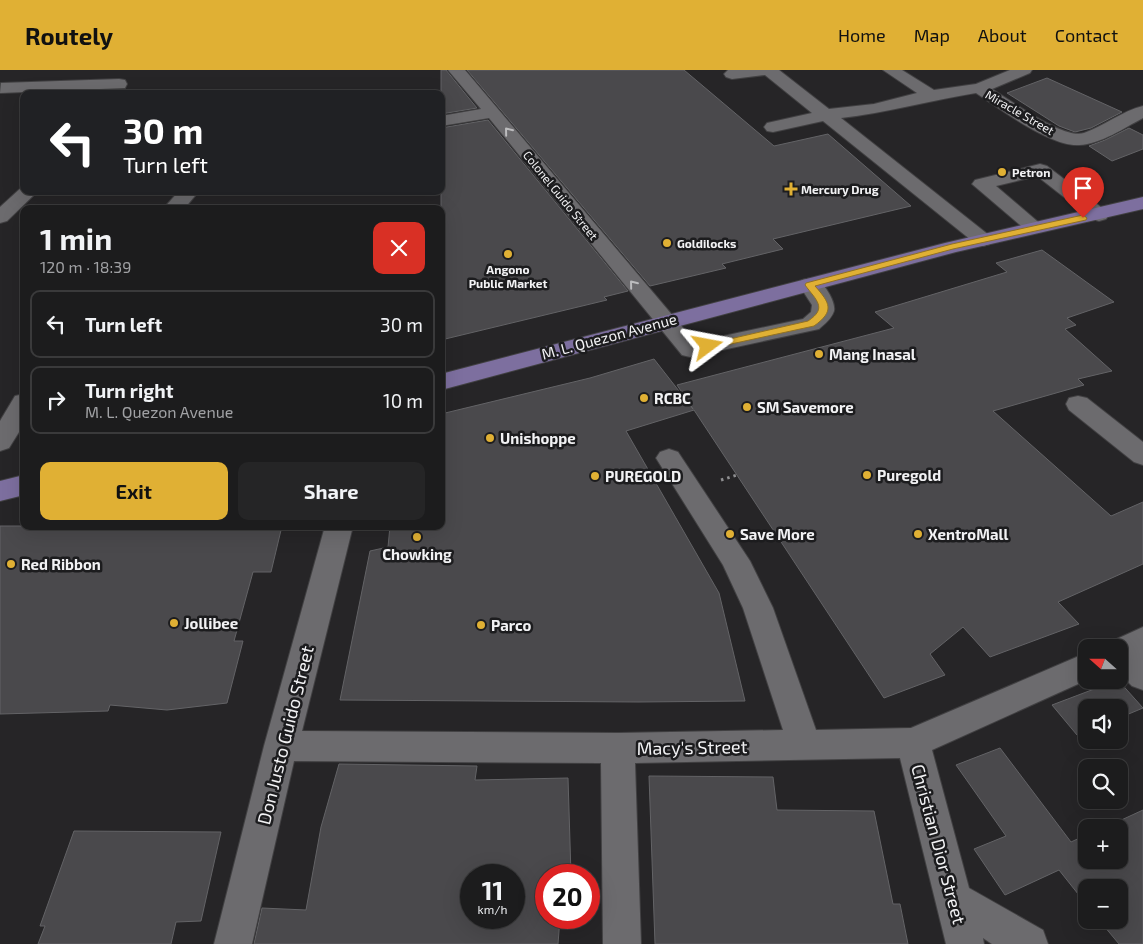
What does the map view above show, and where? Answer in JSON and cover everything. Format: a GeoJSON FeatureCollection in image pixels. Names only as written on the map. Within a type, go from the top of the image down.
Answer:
{"type":"FeatureCollection","features":[{"type":"Feature","properties":{"kind":"main road","name":"M. L. Quezon Avenue"},"geometry":{"type":"LineString","coordinates":[[445,381],[835,277],[1143,203]]}},
{"type":"Feature","properties":{"kind":"main road"},"geometry":{"type":"LineString","coordinates":[[0,491],[20,486]]}},
{"type":"Feature","properties":{"kind":"street","name":"Colonel Guido Street"},"geometry":{"type":"LineString","coordinates":[[456,70],[493,112],[664,322],[690,350],[811,324],[821,317],[824,310],[822,300],[810,285]]}},
{"type":"Feature","properties":{"kind":"street"},"geometry":{"type":"LineString","coordinates":[[732,74],[768,70],[983,240]]}},
{"type":"Feature","properties":{"kind":"street"},"geometry":{"type":"LineString","coordinates":[[892,70],[931,96]]}},
{"type":"Feature","properties":{"kind":"street"},"geometry":{"type":"LineString","coordinates":[[773,127],[827,115],[874,109],[931,96],[979,88],[1024,70]]}},
{"type":"Feature","properties":{"kind":"street"},"geometry":{"type":"LineString","coordinates":[[0,88],[119,82]]}},
{"type":"Feature","properties":{"kind":"street","name":"Miracle Street"},"geometry":{"type":"LineString","coordinates":[[979,88],[1053,133],[1077,140],[1122,123],[1143,111]]}},
{"type":"Feature","properties":{"kind":"street"},"geometry":{"type":"LineString","coordinates":[[445,120],[493,112]]}},
{"type":"Feature","properties":{"kind":"street"},"geometry":{"type":"LineString","coordinates":[[1034,228],[982,184],[1040,170],[1099,215]]}},
{"type":"Feature","properties":{"kind":"street"},"geometry":{"type":"LineString","coordinates":[[0,217],[25,195]]}},
{"type":"Feature","properties":{"kind":"street"},"geometry":{"type":"LineString","coordinates":[[177,205],[186,195]]}},
{"type":"Feature","properties":{"kind":"street"},"geometry":{"type":"LineString","coordinates":[[1078,404],[1143,456]]}},
{"type":"Feature","properties":{"kind":"street"},"geometry":{"type":"LineString","coordinates":[[0,442],[20,409]]}},
{"type":"Feature","properties":{"kind":"street"},"geometry":{"type":"LineString","coordinates":[[669,458],[736,561],[758,608],[805,746]]}},
{"type":"Feature","properties":{"kind":"street","name":"Don Justo Guido Street"},"geometry":{"type":"LineString","coordinates":[[233,944],[281,746],[338,530]]}},
{"type":"Feature","properties":{"kind":"street"},"geometry":{"type":"LineString","coordinates":[[1128,648],[1143,640]]}},
{"type":"Feature","properties":{"kind":"street"},"geometry":{"type":"LineString","coordinates":[[1128,661],[1143,676]]}},
{"type":"Feature","properties":{"kind":"street","name":"Macy's Street"},"geometry":{"type":"LineString","coordinates":[[281,746],[618,748],[913,743],[1078,670]]}},
{"type":"Feature","properties":{"kind":"street","name":"Christian Dior Street"},"geometry":{"type":"LineString","coordinates":[[913,743],[965,944]]}},
{"type":"Feature","properties":{"kind":"street"},"geometry":{"type":"LineString","coordinates":[[618,748],[622,944]]}},
{"type":"Feature","properties":{"kind":"street"},"geometry":{"type":"LineString","coordinates":[[954,900],[1030,944]]}},
{"type":"Feature","properties":{"kind":"building"},"geometry":{"type":"Polygon","coordinates":[[[441,70],[446,70],[477,108],[445,113],[445,90],[441,90],[441,70]]]}},
{"type":"Feature","properties":{"kind":"building"},"geometry":{"type":"Polygon","coordinates":[[[467,70],[684,70],[774,146],[828,134],[911,206],[773,239],[783,249],[722,264],[726,268],[650,286],[467,70]]]}},
{"type":"Feature","properties":{"kind":"building"},"geometry":{"type":"Polygon","coordinates":[[[1047,78],[1122,112],[1091,128],[1075,132],[1059,126],[1007,93],[1047,78]]]}},
{"type":"Feature","properties":{"kind":"building","name":"Angono Public Market"},"geometry":{"type":"Polygon","coordinates":[[[488,120],[628,291],[604,297],[607,300],[445,339],[445,205],[441,205],[441,195],[445,195],[445,127],[488,120]]]}},
{"type":"Feature","properties":{"kind":"building"},"geometry":{"type":"Polygon","coordinates":[[[1129,128],[1143,135],[1143,149],[1112,161],[1089,146],[1105,140],[1129,128]]]}},
{"type":"Feature","properties":{"kind":"building"},"geometry":{"type":"Polygon","coordinates":[[[1042,250],[1114,302],[1067,318],[1076,325],[1065,329],[1112,371],[1078,379],[1084,385],[993,411],[1111,516],[1143,502],[1143,564],[1058,602],[1079,624],[990,657],[963,627],[930,654],[945,675],[884,698],[694,410],[626,431],[719,593],[745,701],[340,700],[370,551],[388,547],[390,530],[445,530],[445,413],[590,378],[654,359],[693,409],[677,385],[894,328],[875,312],[1007,272],[996,263],[1042,250]]]}},
{"type":"Feature","properties":{"kind":"building"},"geometry":{"type":"Polygon","coordinates":[[[0,526],[20,526],[20,530],[281,530],[271,572],[253,572],[234,641],[243,641],[227,703],[167,710],[110,705],[108,711],[0,714],[0,526]]]}},
{"type":"Feature","properties":{"kind":"building"},"geometry":{"type":"Polygon","coordinates":[[[1094,689],[1126,689],[1143,708],[1128,714],[1128,699],[1078,699],[1077,735],[1052,705],[1094,689]]]}},
{"type":"Feature","properties":{"kind":"building"},"geometry":{"type":"Polygon","coordinates":[[[1000,748],[1071,842],[1078,839],[1078,869],[1128,869],[1128,819],[1124,819],[1143,810],[1143,944],[1119,944],[1106,929],[1128,929],[1128,879],[1078,879],[1078,894],[1059,870],[1005,895],[974,849],[1006,836],[956,765],[1000,748]]]}},
{"type":"Feature","properties":{"kind":"building"},"geometry":{"type":"Polygon","coordinates":[[[339,764],[477,766],[475,780],[568,778],[571,864],[535,864],[535,929],[559,929],[558,944],[254,944],[262,908],[306,910],[321,827],[339,764]]]}},
{"type":"Feature","properties":{"kind":"building"},"geometry":{"type":"Polygon","coordinates":[[[649,776],[773,777],[777,810],[874,811],[893,904],[900,904],[908,944],[655,944],[649,776]]]}},
{"type":"Feature","properties":{"kind":"building"},"geometry":{"type":"Polygon","coordinates":[[[74,831],[221,832],[201,921],[176,922],[171,944],[38,944],[45,926],[40,926],[74,831]]]}},
{"type":"Feature","properties":{"kind":"place","name":"Petron"},"geometry":{"type":"Point","coordinates":[1002,172]}},
{"type":"Feature","properties":{"kind":"place","name":"Mercury Drug"},"geometry":{"type":"Point","coordinates":[791,189]}},
{"type":"Feature","properties":{"kind":"place","name":"Goldilocks"},"geometry":{"type":"Point","coordinates":[667,243]}},
{"type":"Feature","properties":{"kind":"place","name":"Angono Public Market"},"geometry":{"type":"Point","coordinates":[508,254]}},
{"type":"Feature","properties":{"kind":"place","name":"Mang Inasal"},"geometry":{"type":"Point","coordinates":[819,354]}},
{"type":"Feature","properties":{"kind":"place","name":"RCBC"},"geometry":{"type":"Point","coordinates":[644,398]}},
{"type":"Feature","properties":{"kind":"place","name":"SM Savemore"},"geometry":{"type":"Point","coordinates":[747,407]}},
{"type":"Feature","properties":{"kind":"place","name":"Unishoppe"},"geometry":{"type":"Point","coordinates":[490,438]}},
{"type":"Feature","properties":{"kind":"place","name":"Puregold"},"geometry":{"type":"Point","coordinates":[867,475]}},
{"type":"Feature","properties":{"kind":"place","name":"PUREGOLD"},"geometry":{"type":"Point","coordinates":[595,476]}},
{"type":"Feature","properties":{"kind":"place","name":"Save More"},"geometry":{"type":"Point","coordinates":[730,534]}},
{"type":"Feature","properties":{"kind":"place","name":"XentroMall"},"geometry":{"type":"Point","coordinates":[918,534]}},
{"type":"Feature","properties":{"kind":"place","name":"Chowking"},"geometry":{"type":"Point","coordinates":[417,537]}},
{"type":"Feature","properties":{"kind":"place","name":"Red Ribbon"},"geometry":{"type":"Point","coordinates":[11,564]}},
{"type":"Feature","properties":{"kind":"place","name":"Jollibee"},"geometry":{"type":"Point","coordinates":[174,623]}},
{"type":"Feature","properties":{"kind":"place","name":"Parco"},"geometry":{"type":"Point","coordinates":[481,625]}},
{"type":"Feature","properties":{"kind":"route"},"geometry":{"type":"LineString","coordinates":[[708,346],[811,324],[821,317],[824,310],[822,300],[810,285],[952,247],[1083,218]]}}]}
